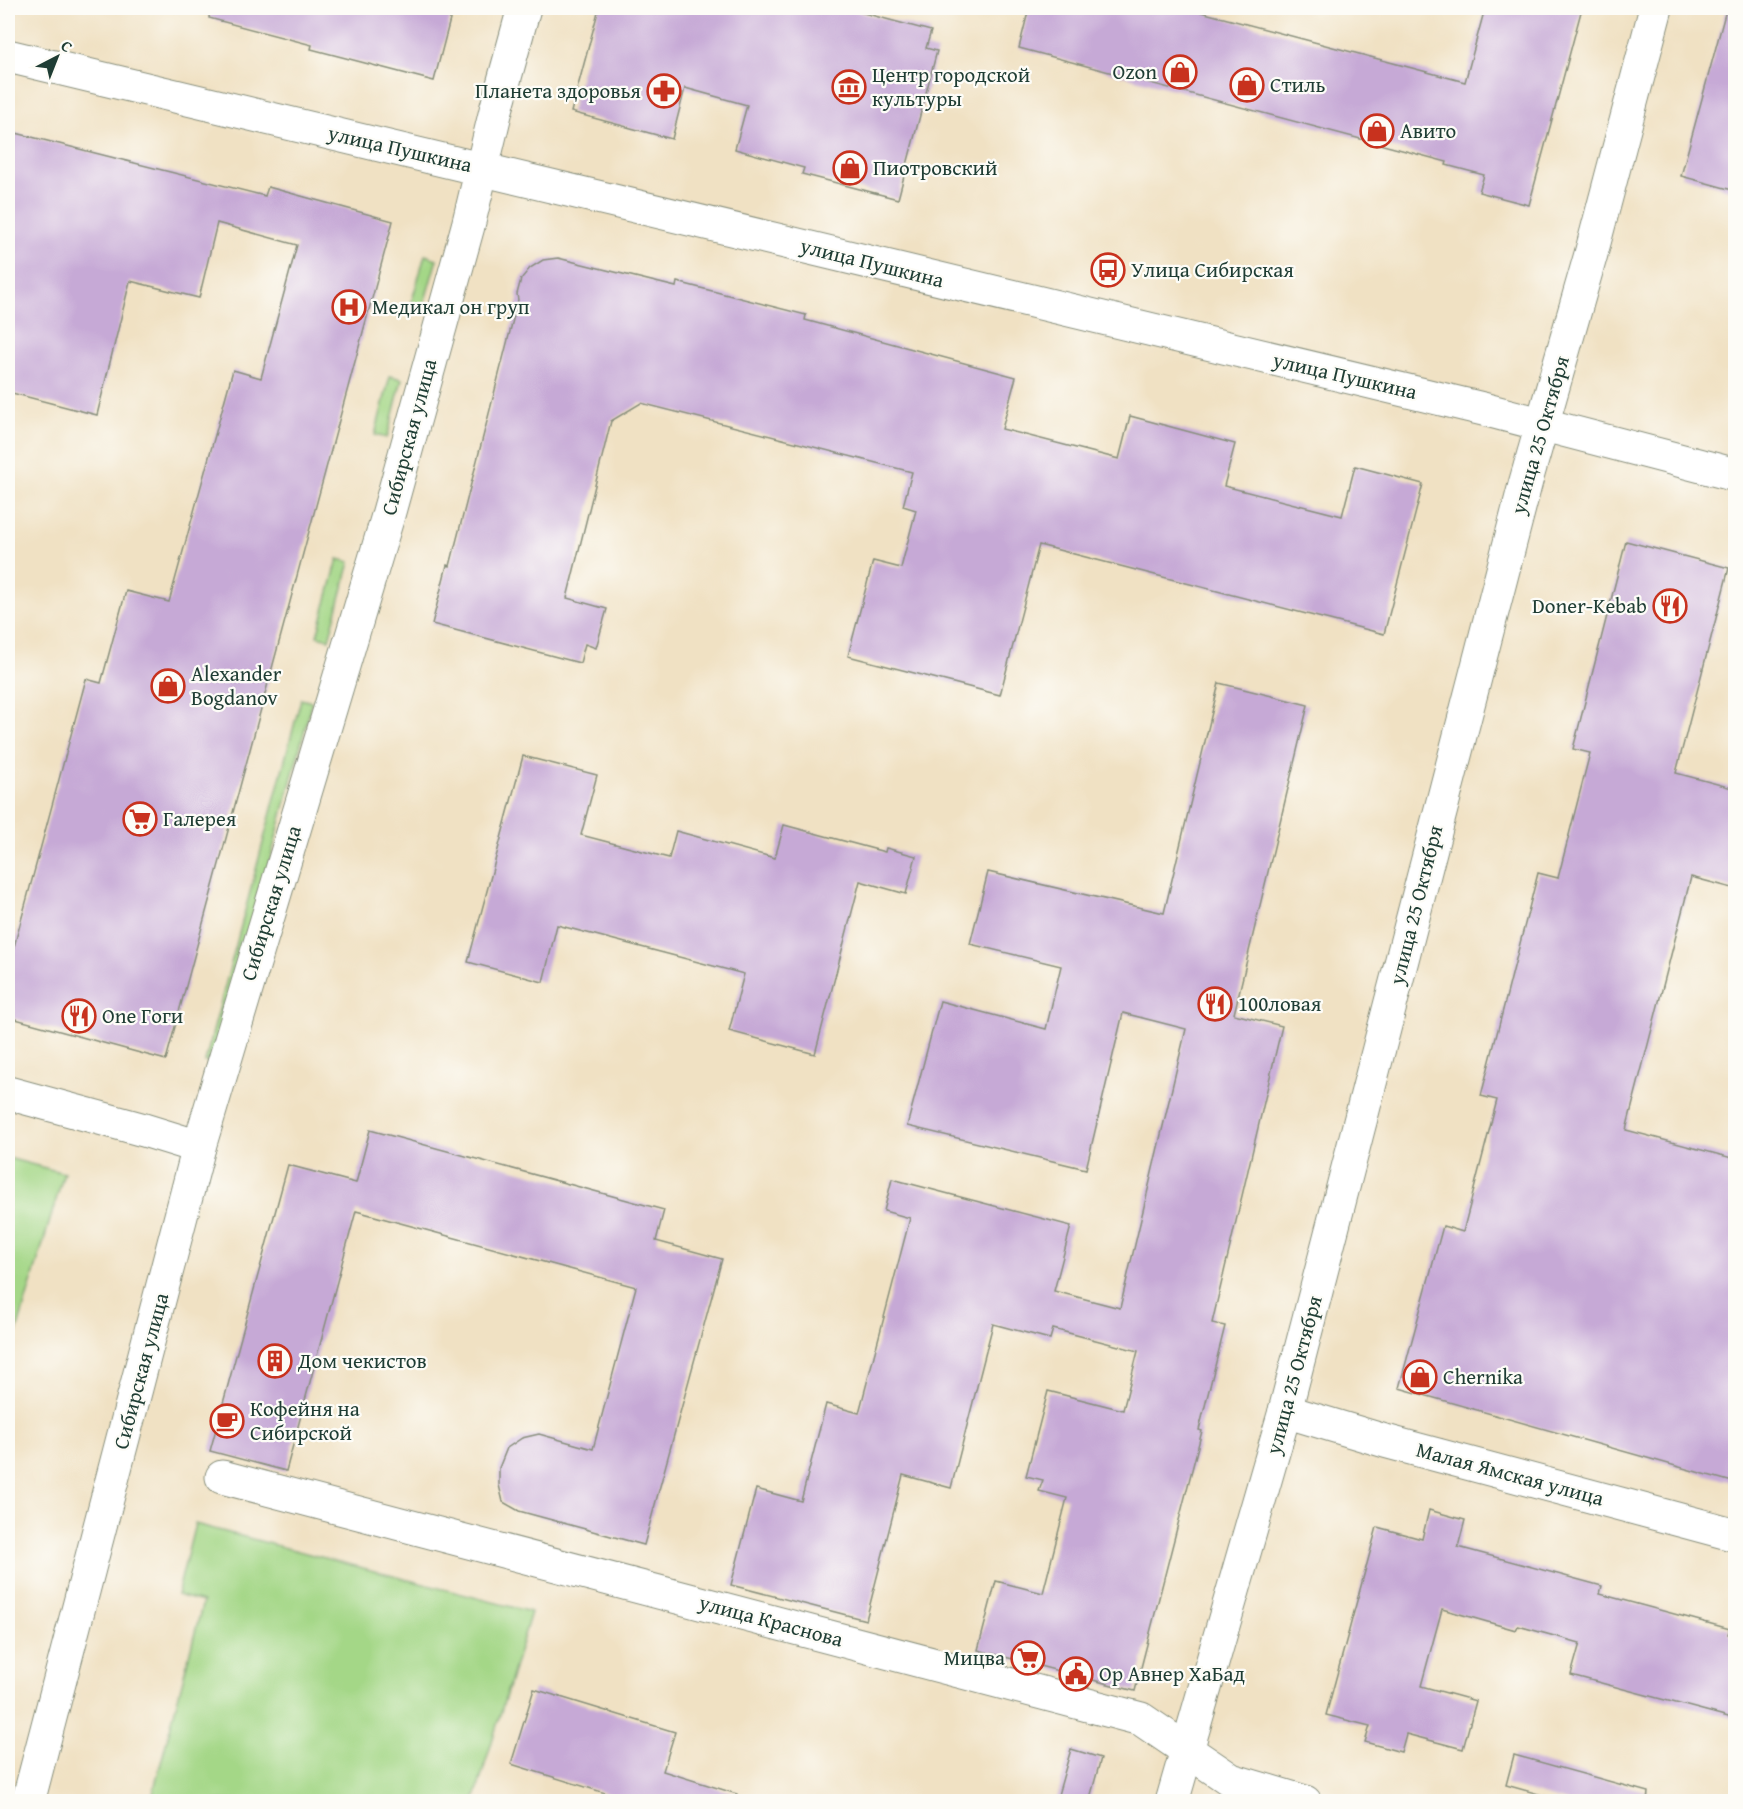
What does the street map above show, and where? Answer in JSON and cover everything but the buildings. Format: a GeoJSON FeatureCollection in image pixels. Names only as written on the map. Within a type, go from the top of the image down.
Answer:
{"type":"FeatureCollection","features":[{"type":"Feature","properties":{"kind":"street","name":"Сибирская улица"},"geometry":{"type":"LineString","coordinates":[[28,1802],[199,1147],[387,519],[468,226],[524,8]]}},
{"type":"Feature","properties":{"kind":"street","name":"улица 25 Октября"},"geometry":{"type":"LineString","coordinates":[[1172,1802],[1285,1411],[1526,481],[1591,254],[1656,8]]}},
{"type":"Feature","properties":{"kind":"street","name":"улица Пушкина"},"geometry":{"type":"LineString","coordinates":[[8,56],[1542,423],[1736,475]]}},
{"type":"Feature","properties":{"kind":"street"},"geometry":{"type":"LineString","coordinates":[[8,1093],[199,1147]]}},
{"type":"Feature","properties":{"kind":"street","name":"Малая Ямская улица"},"geometry":{"type":"LineString","coordinates":[[1285,1411],[1385,1441],[1736,1535]]}},
{"type":"Feature","properties":{"kind":"street","name":"улица Краснова"},"geometry":{"type":"LineString","coordinates":[[222,1477],[1141,1719],[1231,1780],[1305,1802]]}},
{"type":"Feature","properties":{"kind":"green space"},"geometry":{"type":"Polygon","coordinates":[[[425,255],[437,259],[423,307],[411,304],[425,255]]]}},
{"type":"Feature","properties":{"kind":"green space"},"geometry":{"type":"Polygon","coordinates":[[[390,376],[402,379],[387,438],[375,435],[390,376]]]}},
{"type":"Feature","properties":{"kind":"green space"},"geometry":{"type":"Polygon","coordinates":[[[338,559],[350,562],[329,639],[317,636],[338,559]]]}},
{"type":"Feature","properties":{"kind":"green space"},"geometry":{"type":"Polygon","coordinates":[[[301,699],[312,702],[216,1064],[205,1062],[301,699]]]}},
{"type":"Feature","properties":{"kind":"green space"},"geometry":{"type":"Polygon","coordinates":[[[8,1158],[64,1173],[8,1361],[8,1158]]]}},
{"type":"Feature","properties":{"kind":"green space"},"geometry":{"type":"Polygon","coordinates":[[[195,1524],[531,1612],[474,1801],[151,1801],[203,1602],[177,1595],[195,1524]]]}},
{"type":"Feature","properties":{"kind":"place","name":"Ozon"},"geometry":{"type":"Point","coordinates":[1180,72]}},
{"type":"Feature","properties":{"kind":"place","name":"Стиль"},"geometry":{"type":"Point","coordinates":[1247,85]}},
{"type":"Feature","properties":{"kind":"place","name":"Центр городской культуры"},"geometry":{"type":"Point","coordinates":[849,87]}},
{"type":"Feature","properties":{"kind":"place","name":"Планета здоровья"},"geometry":{"type":"Point","coordinates":[664,91]}},
{"type":"Feature","properties":{"kind":"place","name":"Авито"},"geometry":{"type":"Point","coordinates":[1377,131]}},
{"type":"Feature","properties":{"kind":"place","name":"Пиотровский"},"geometry":{"type":"Point","coordinates":[850,168]}},
{"type":"Feature","properties":{"kind":"place","name":"Улица Сибирская"},"geometry":{"type":"Point","coordinates":[1108,270]}},
{"type":"Feature","properties":{"kind":"place","name":"Медикал он груп"},"geometry":{"type":"Point","coordinates":[349,307]}},
{"type":"Feature","properties":{"kind":"place","name":"Doner-Kebab"},"geometry":{"type":"Point","coordinates":[1670,606]}},
{"type":"Feature","properties":{"kind":"place","name":"Alexander Bogdanov"},"geometry":{"type":"Point","coordinates":[168,686]}},
{"type":"Feature","properties":{"kind":"place","name":"Галерея"},"geometry":{"type":"Point","coordinates":[140,819]}},
{"type":"Feature","properties":{"kind":"place","name":"100ловая"},"geometry":{"type":"Point","coordinates":[1215,1004]}},
{"type":"Feature","properties":{"kind":"place","name":"One Гоги"},"geometry":{"type":"Point","coordinates":[79,1016]}},
{"type":"Feature","properties":{"kind":"place","name":"Дом чекистов"},"geometry":{"type":"Point","coordinates":[275,1361]}},
{"type":"Feature","properties":{"kind":"place","name":"Chernika"},"geometry":{"type":"Point","coordinates":[1420,1377]}},
{"type":"Feature","properties":{"kind":"place","name":"Кофейня на Сибирской"},"geometry":{"type":"Point","coordinates":[227,1421]}},
{"type":"Feature","properties":{"kind":"place","name":"Мицва"},"geometry":{"type":"Point","coordinates":[1028,1658]}},
{"type":"Feature","properties":{"kind":"place","name":"Ор Авнер ХаБад"},"geometry":{"type":"Point","coordinates":[1076,1674]}}]}
